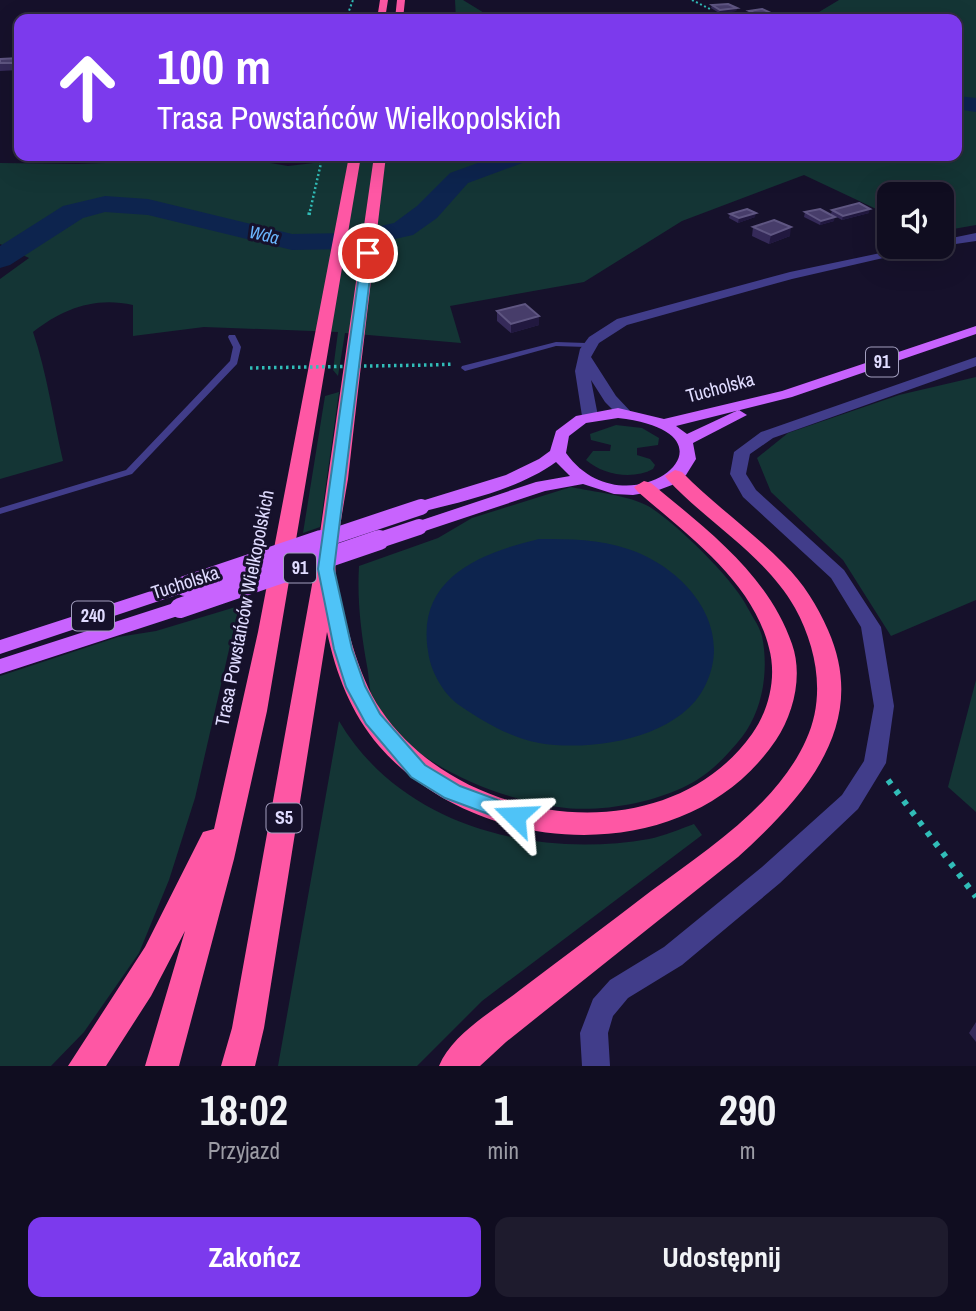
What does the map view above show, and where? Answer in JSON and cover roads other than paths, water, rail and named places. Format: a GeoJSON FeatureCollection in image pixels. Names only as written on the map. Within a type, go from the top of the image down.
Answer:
{"type":"FeatureCollection","features":[{"type":"Feature","properties":{"kind":"highway","name":"Trasa Powstańców Wielkopolskich"},"geometry":{"type":"LineString","coordinates":[[162,1066],[236,791],[297,486],[354,161]]}},
{"type":"Feature","properties":{"kind":"highway","name":"S5"},"geometry":{"type":"LineString","coordinates":[[237,1066],[248,1028],[326,569],[379,161]]}},
{"type":"Feature","properties":{"kind":"highway"},"geometry":{"type":"LineString","coordinates":[[456,1066],[494,1030],[749,832],[797,780],[812,756],[827,721],[829,676],[822,642],[806,606],[788,582],[675,476]]}},
{"type":"Feature","properties":{"kind":"highway"},"geometry":{"type":"LineString","coordinates":[[326,569],[343,649],[355,687],[373,719],[418,771],[452,792],[515,816],[575,823],[630,819],[686,802],[733,773],[764,740],[777,714],[784,683],[780,645],[769,615],[755,594],[677,516],[644,488]]}},
{"type":"Feature","properties":{"kind":"highway"},"geometry":{"type":"LineString","coordinates":[[85,1066],[125,1014],[148,975],[236,791]]}},
{"type":"Feature","properties":{"kind":"main road","name":"Tucholska"},"geometry":{"type":"LineString","coordinates":[[664,424],[787,394],[976,330]]}},
{"type":"Feature","properties":{"kind":"main road","name":"Tucholska"},"geometry":{"type":"LineString","coordinates":[[684,441],[787,394]]}},
{"type":"Feature","properties":{"kind":"main road","name":"91"},"geometry":{"type":"LineString","coordinates":[[675,476],[644,488],[613,488],[584,479],[562,462],[558,453],[562,434],[573,424],[590,416],[624,413],[664,424],[684,441]]}},
{"type":"Feature","properties":{"kind":"main road"},"geometry":{"type":"LineString","coordinates":[[675,476],[686,462],[684,441]]}},
{"type":"Feature","properties":{"kind":"main road","name":"Tucholska"},"geometry":{"type":"LineString","coordinates":[[0,647],[421,507],[546,463],[558,453]]}},
{"type":"Feature","properties":{"kind":"main road","name":"Tucholska"},"geometry":{"type":"LineString","coordinates":[[0,667],[542,486],[584,479]]}},
{"type":"Feature","properties":{"kind":"street"},"geometry":{"type":"LineString","coordinates":[[954,241],[976,237]]}},
{"type":"Feature","properties":{"kind":"street"},"geometry":{"type":"LineString","coordinates":[[590,416],[584,351],[600,332],[622,322],[790,276],[877,257]]}},
{"type":"Feature","properties":{"kind":"street"},"geometry":{"type":"LineString","coordinates":[[584,351],[610,399],[624,413]]}},
{"type":"Feature","properties":{"kind":"street"},"geometry":{"type":"LineString","coordinates":[[596,1066],[594,1033],[602,1009],[619,989],[673,956],[771,875],[850,802],[875,763],[884,706],[871,627],[838,574],[749,493],[738,474],[742,452],[767,435],[976,361]]}},
{"type":"Feature","properties":{"kind":"lane"},"geometry":{"type":"LineString","coordinates":[[0,511],[129,472],[234,362],[237,347],[232,337]]}},
{"type":"Feature","properties":{"kind":"lane"},"geometry":{"type":"LineString","coordinates":[[465,368],[556,344],[584,351]]}},
{"type":"Feature","properties":{"kind":"water"},"geometry":{"type":"Polygon","coordinates":[[[539,539],[595,541],[628,549],[668,570],[685,585],[699,602],[709,621],[714,642],[713,664],[705,686],[693,704],[675,719],[632,738],[608,743],[560,745],[539,743],[507,733],[453,700],[434,674],[429,658],[427,626],[432,605],[442,587],[475,561],[539,539]]]}},
{"type":"Feature","properties":{"kind":"waterway","name":"Wda"},"geometry":{"type":"LineString","coordinates":[[962,103],[976,105]]}},
{"type":"Feature","properties":{"kind":"waterway","name":"Wda"},"geometry":{"type":"LineString","coordinates":[[0,259],[73,212],[105,204],[148,207],[292,242],[350,241],[403,229],[427,212],[459,178],[505,161]]}}]}
